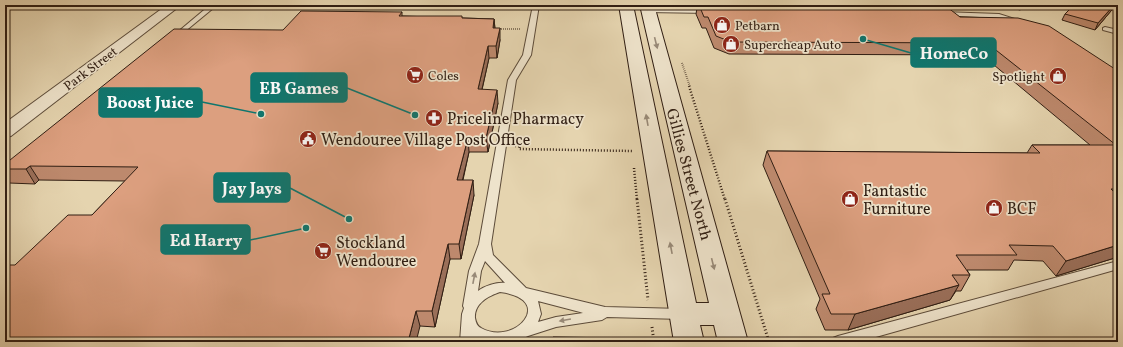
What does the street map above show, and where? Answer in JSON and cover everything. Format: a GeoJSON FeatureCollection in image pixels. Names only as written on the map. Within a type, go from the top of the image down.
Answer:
{"type":"FeatureCollection","features":[{"type":"Feature","properties":{"kind":"main road","name":"Gillies Street North"},"geometry":{"type":"LineString","coordinates":[[626,5],[689,342]]}},
{"type":"Feature","properties":{"kind":"main road","name":"Gillies Street North"},"geometry":{"type":"LineString","coordinates":[[648,8],[733,342]]}},
{"type":"Feature","properties":{"kind":"main road"},"geometry":{"type":"LineString","coordinates":[[683,314],[726,314]]}},
{"type":"Feature","properties":{"kind":"street","name":"Park Street"},"geometry":{"type":"LineString","coordinates":[[5,132],[175,5]]}},
{"type":"Feature","properties":{"kind":"lane"},"geometry":{"type":"LineString","coordinates":[[171,40],[214,5]]}},
{"type":"Feature","properties":{"kind":"lane"},"geometry":{"type":"LineString","coordinates":[[467,342],[468,316],[475,271],[485,244],[512,80],[525,60],[536,5]]}},
{"type":"Feature","properties":{"kind":"lane"},"geometry":{"type":"LineString","coordinates":[[648,8],[716,11]]}},
{"type":"Feature","properties":{"kind":"lane"},"geometry":{"type":"LineString","coordinates":[[934,13],[999,16],[1021,21],[1028,25]]}},
{"type":"Feature","properties":{"kind":"lane"},"geometry":{"type":"LineString","coordinates":[[1105,29],[1118,32]]}},
{"type":"Feature","properties":{"kind":"lane"},"geometry":{"type":"LineString","coordinates":[[485,244],[488,256],[532,301],[535,311],[532,322],[517,336]]}},
{"type":"Feature","properties":{"kind":"lane"},"geometry":{"type":"LineString","coordinates":[[838,342],[1118,265]]}},
{"type":"Feature","properties":{"kind":"lane"},"geometry":{"type":"LineString","coordinates":[[632,313],[568,319],[504,339],[483,336],[473,329],[468,316],[472,303],[487,291],[500,287],[522,291],[580,307],[632,313],[683,314]]}},
{"type":"Feature","properties":{"kind":"path"},"geometry":{"type":"LineString","coordinates":[[494,28],[532,29]]}},
{"type":"Feature","properties":{"kind":"path"},"geometry":{"type":"LineString","coordinates":[[680,59],[769,342]]}},
{"type":"Feature","properties":{"kind":"path"},"geometry":{"type":"LineString","coordinates":[[631,143],[633,159]]}},
{"type":"Feature","properties":{"kind":"path"},"geometry":{"type":"LineString","coordinates":[[501,146],[520,146],[519,149],[632,151]]}},
{"type":"Feature","properties":{"kind":"path"},"geometry":{"type":"LineString","coordinates":[[634,167],[654,342]]}},
{"type":"Feature","properties":{"kind":"building"},"geometry":{"type":"Polygon","coordinates":[[[699,5],[761,5],[763,9],[770,5],[947,7],[960,17],[1018,18],[1049,26],[1118,71],[1118,189],[1111,189],[1118,196],[1118,245],[1066,261],[1053,246],[1009,245],[1017,255],[956,255],[970,275],[952,275],[959,285],[855,314],[831,314],[822,294],[830,294],[767,151],[1040,153],[1032,145],[1116,145],[987,43],[731,42],[716,36],[708,17],[704,17],[699,5]]]}},
{"type":"Feature","properties":{"kind":"building"},"geometry":{"type":"Polygon","coordinates":[[[1074,5],[1114,5],[1098,23],[1065,14],[1074,5]]]}},
{"type":"Feature","properties":{"kind":"building","name":"Stockland Wendouree"},"geometry":{"type":"Polygon","coordinates":[[[301,11],[402,12],[399,16],[462,16],[462,18],[494,19],[493,28],[500,28],[496,46],[488,46],[478,89],[497,90],[486,138],[468,138],[457,180],[473,180],[459,244],[448,244],[432,311],[416,311],[408,342],[5,342],[5,265],[15,265],[68,215],[92,215],[138,167],[30,166],[26,169],[5,169],[5,164],[174,29],[283,30],[301,11]]]}},
{"type":"Feature","properties":{"kind":"building"},"geometry":{"type":"Polygon","coordinates":[[[553,337],[620,338],[620,342],[552,342],[553,337]]]}},
{"type":"Feature","properties":{"kind":"place","name":"Petbarn"},"geometry":{"type":"Point","coordinates":[722,25]}},
{"type":"Feature","properties":{"kind":"place","name":"HomeCo"},"geometry":{"type":"Point","coordinates":[863,39]}},
{"type":"Feature","properties":{"kind":"place","name":"Supercheap Auto"},"geometry":{"type":"Point","coordinates":[731,44]}},
{"type":"Feature","properties":{"kind":"place","name":"Coles"},"geometry":{"type":"Point","coordinates":[415,75]}},
{"type":"Feature","properties":{"kind":"place","name":"Spotlight"},"geometry":{"type":"Point","coordinates":[1058,76]}},
{"type":"Feature","properties":{"kind":"place","name":"Boost Juice"},"geometry":{"type":"Point","coordinates":[261,114]}},
{"type":"Feature","properties":{"kind":"place","name":"EB Games"},"geometry":{"type":"Point","coordinates":[415,115]}},
{"type":"Feature","properties":{"kind":"place","name":"Priceline Pharmacy"},"geometry":{"type":"Point","coordinates":[434,118]}},
{"type":"Feature","properties":{"kind":"place","name":"Wendouree Village Post Office"},"geometry":{"type":"Point","coordinates":[308,139]}},
{"type":"Feature","properties":{"kind":"place","name":"Fantastic Furniture"},"geometry":{"type":"Point","coordinates":[850,199]}},
{"type":"Feature","properties":{"kind":"place","name":"BCF"},"geometry":{"type":"Point","coordinates":[994,208]}},
{"type":"Feature","properties":{"kind":"place","name":"Jay Jays"},"geometry":{"type":"Point","coordinates":[349,219]}},
{"type":"Feature","properties":{"kind":"place","name":"Ed Harry"},"geometry":{"type":"Point","coordinates":[306,228]}},
{"type":"Feature","properties":{"kind":"place","name":"Stockland Wendouree"},"geometry":{"type":"Point","coordinates":[323,251]}}]}
